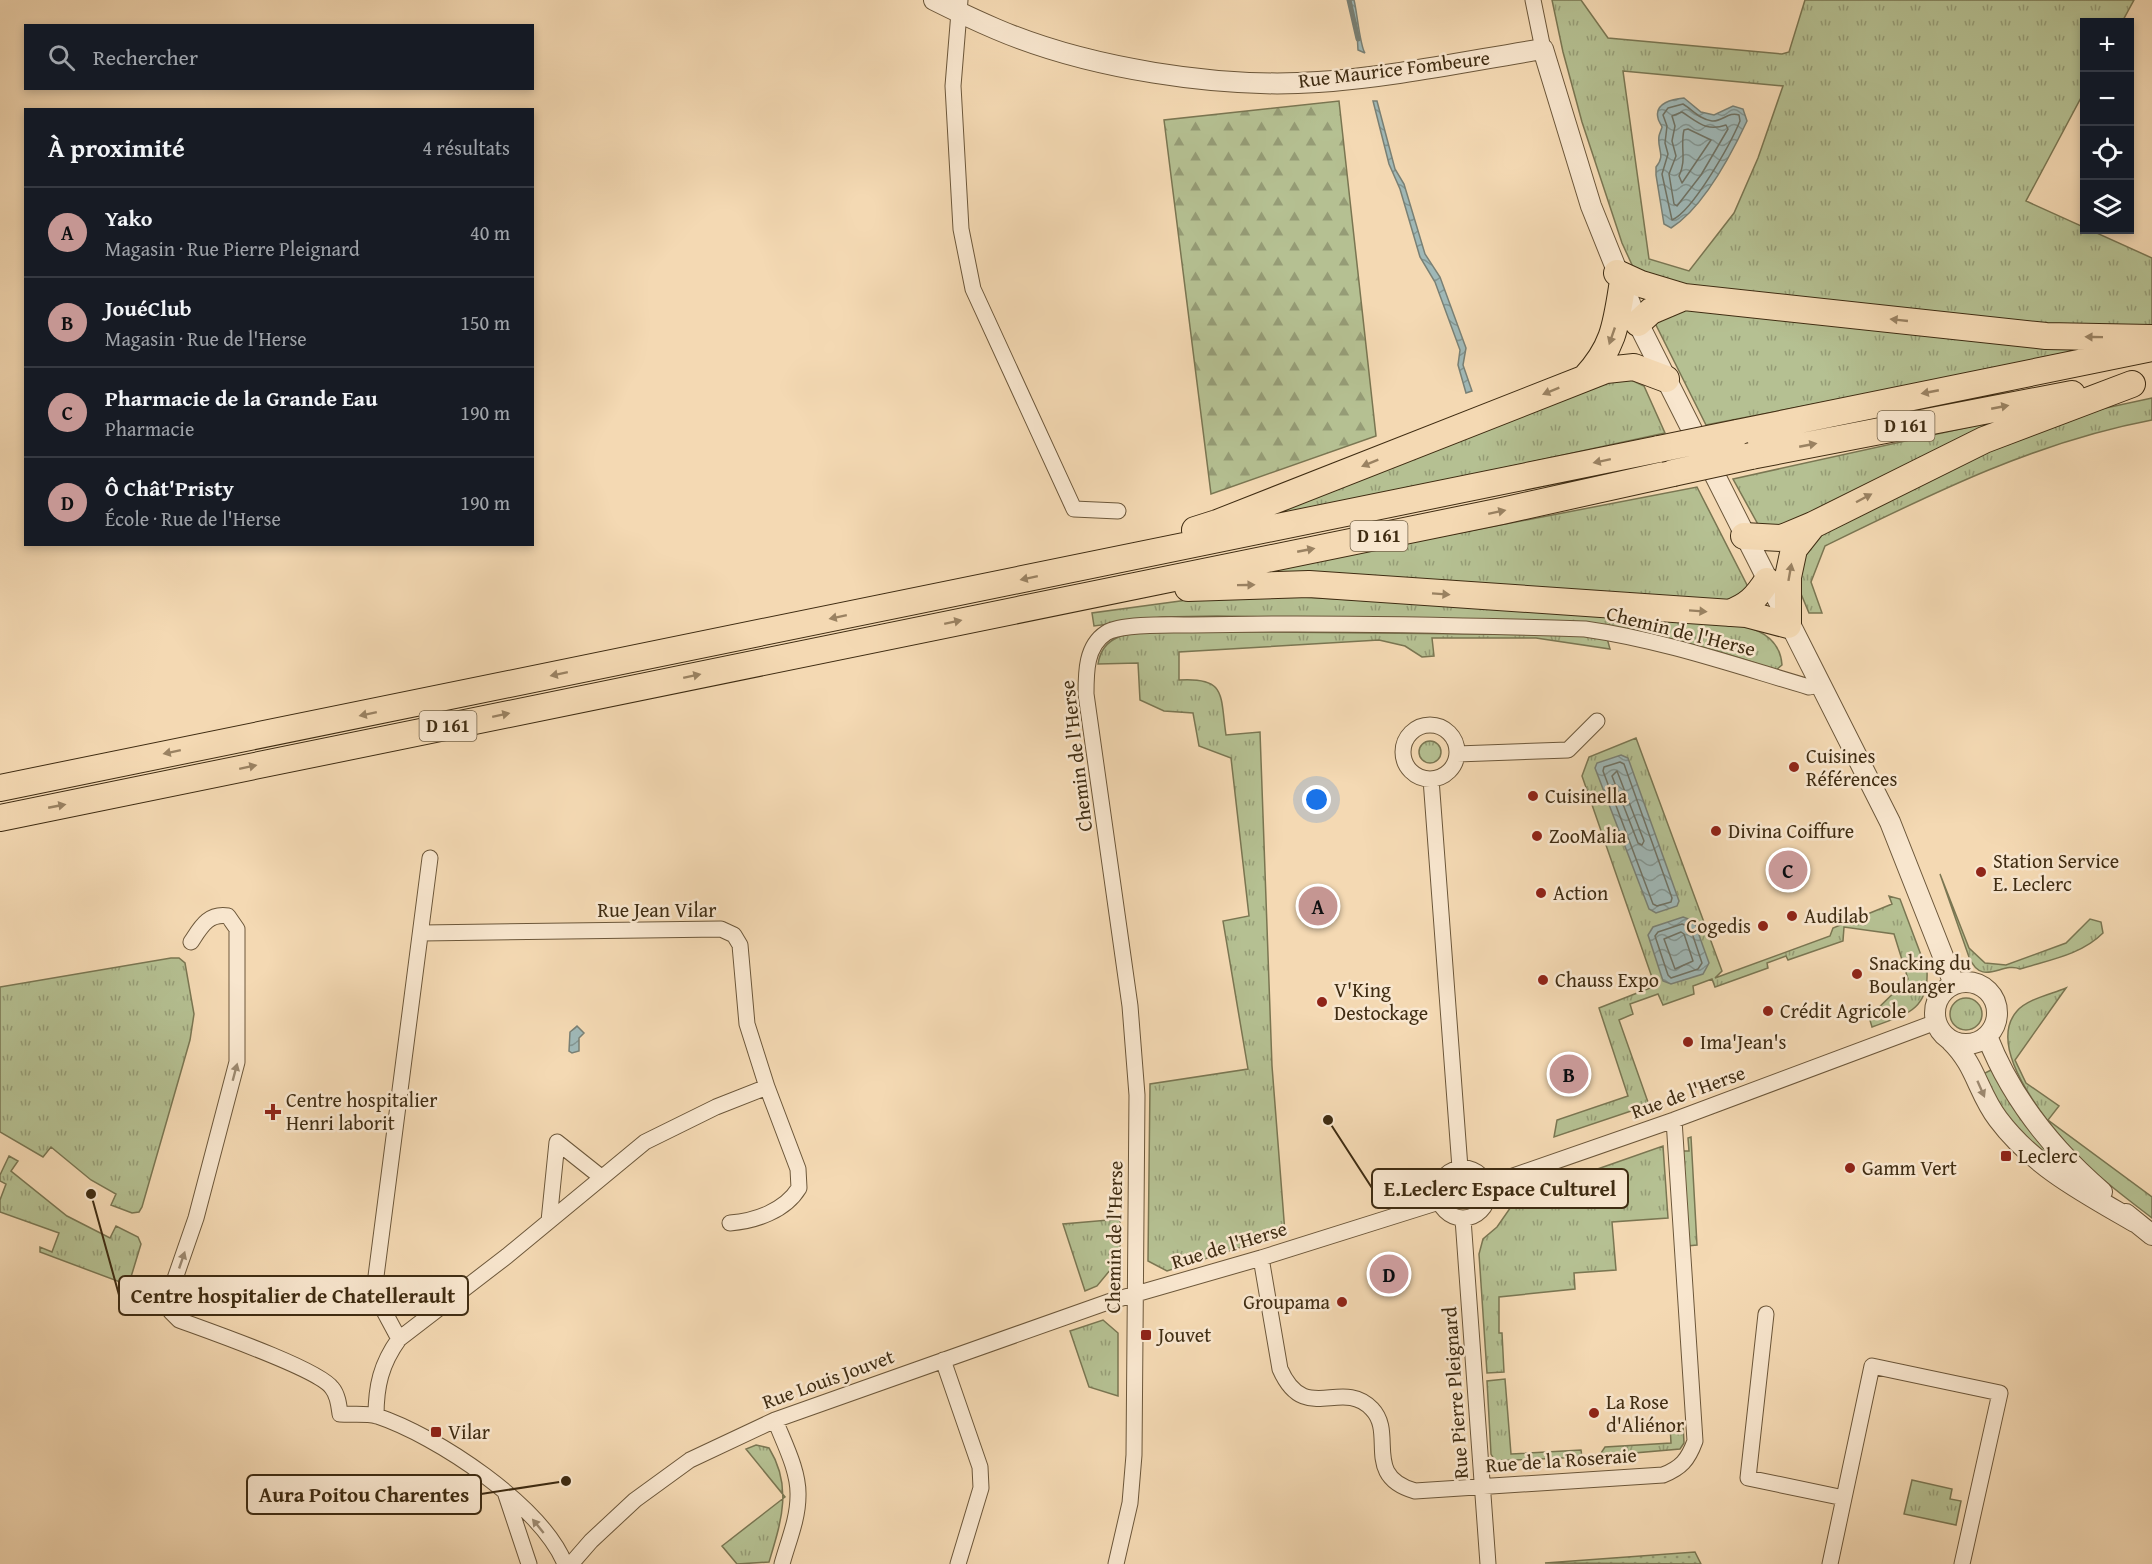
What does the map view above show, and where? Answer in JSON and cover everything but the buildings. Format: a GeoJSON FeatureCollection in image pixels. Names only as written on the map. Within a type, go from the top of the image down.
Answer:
{"type":"FeatureCollection","features":[{"type":"Feature","properties":{"kind":"main road"},"geometry":{"type":"LineString","coordinates":[[1585,378],[1602,360],[1614,334],[1620,280],[1684,297],[2046,336],[2152,338]]}},
{"type":"Feature","properties":{"kind":"main road"},"geometry":{"type":"LineString","coordinates":[[1638,323],[1651,311],[1684,297]]}},
{"type":"Feature","properties":{"kind":"main road","name":"D 161"},"geometry":{"type":"LineString","coordinates":[[0,788],[2152,348]]}},
{"type":"Feature","properties":{"kind":"main road"},"geometry":{"type":"LineString","coordinates":[[1087,566],[1130,548],[1217,523],[1606,370],[1634,367],[1666,379]]}},
{"type":"Feature","properties":{"kind":"main road"},"geometry":{"type":"LineString","coordinates":[[1744,536],[1782,538],[1813,525],[1984,440],[2142,382]]}},
{"type":"Feature","properties":{"kind":"main road","name":"D 161"},"geometry":{"type":"LineString","coordinates":[[0,818],[1502,511],[1751,456],[2061,395],[2142,382]]}},
{"type":"Feature","properties":{"kind":"main road"},"geometry":{"type":"LineString","coordinates":[[1084,595],[1121,600],[1197,586],[1309,584],[1729,613],[1788,625],[1788,577],[1794,549],[1813,525]]}},
{"type":"Feature","properties":{"kind":"main road"},"geometry":{"type":"LineString","coordinates":[[1729,613],[1745,607],[1756,598],[1767,581]]}},
{"type":"Feature","properties":{"kind":"street","name":"Rue Maurice Fombeure"},"geometry":{"type":"LineString","coordinates":[[934,0],[959,6],[1016,37],[1098,61],[1150,72],[1260,83],[1317,82],[1386,75],[1543,49]]}},
{"type":"Feature","properties":{"kind":"street"},"geometry":{"type":"LineString","coordinates":[[1533,0],[1543,49],[1570,142],[1638,323],[1788,625],[1890,822],[1953,984]]}},
{"type":"Feature","properties":{"kind":"street"},"geometry":{"type":"LineString","coordinates":[[959,6],[955,110],[961,229],[973,289],[1074,509],[1118,511]]}},
{"type":"Feature","properties":{"kind":"street","name":"Chemin de l'Herse"},"geometry":{"type":"LineString","coordinates":[[1116,1564],[1130,1503],[1134,1455],[1137,1095],[1130,1006],[1086,694],[1086,670],[1092,648],[1107,632],[1136,626],[1226,624],[1585,629],[1631,636],[1685,649],[1809,687],[1820,685]]}},
{"type":"Feature","properties":{"kind":"street"},"geometry":{"type":"LineString","coordinates":[[1457,754],[1568,750],[1597,721]]}},
{"type":"Feature","properties":{"kind":"street"},"geometry":{"type":"LineString","coordinates":[[1428,725],[1446,730],[1452,736],[1457,754],[1446,774],[1431,779],[1416,775],[1406,763],[1404,747],[1412,732],[1428,725]]}},
{"type":"Feature","properties":{"kind":"street"},"geometry":{"type":"LineString","coordinates":[[1431,779],[1460,1168]]}},
{"type":"Feature","properties":{"kind":"street"},"geometry":{"type":"LineString","coordinates":[[399,1339],[377,1298],[375,1284],[430,858]]}},
{"type":"Feature","properties":{"kind":"street"},"geometry":{"type":"LineString","coordinates":[[191,942],[202,924],[211,917],[228,916],[237,929],[237,1062],[196,1218],[169,1301],[171,1312],[179,1320],[274,1356],[324,1381],[332,1386],[340,1414],[376,1416],[444,1449],[477,1469],[506,1492],[531,1517],[562,1555],[565,1564]]}},
{"type":"Feature","properties":{"kind":"street","name":"Rue Jean Vilar"},"geometry":{"type":"LineString","coordinates":[[422,933],[721,929],[734,935],[740,945],[747,1024],[767,1087],[798,1169],[799,1188],[787,1201],[763,1216],[747,1222],[730,1223]]}},
{"type":"Feature","properties":{"kind":"street"},"geometry":{"type":"LineString","coordinates":[[1951,1041],[1973,1044],[1987,1036],[1996,1018],[1993,998],[1988,991],[1972,982],[1953,984],[1940,996],[1936,1004],[1936,1022],[1944,1036],[1966,1056],[1985,1097],[2010,1134],[2048,1169],[2135,1222]]}},
{"type":"Feature","properties":{"kind":"street","name":"Rue de l'Herse"},"geometry":{"type":"LineString","coordinates":[[1487,1185],[1674,1120],[1936,1022]]}},
{"type":"Feature","properties":{"kind":"street"},"geometry":{"type":"LineString","coordinates":[[1987,1036],[2006,1080],[2050,1142],[2079,1172],[2152,1235]]}},
{"type":"Feature","properties":{"kind":"street"},"geometry":{"type":"LineString","coordinates":[[376,1416],[380,1374],[388,1355],[399,1339],[427,1320],[657,1135],[716,1107],[767,1087]]}},
{"type":"Feature","properties":{"kind":"street","name":"Rue de la Roseraie"},"geometry":{"type":"LineString","coordinates":[[1261,1258],[1280,1369],[1287,1386],[1299,1395],[1315,1399],[1339,1397],[1359,1399],[1372,1410],[1379,1421],[1382,1459],[1390,1477],[1401,1487],[1415,1491],[1483,1487],[1663,1474],[1676,1470],[1689,1459],[1695,1442],[1674,1120]]}},
{"type":"Feature","properties":{"kind":"street"},"geometry":{"type":"LineString","coordinates":[[549,1221],[557,1142],[602,1177]]}},
{"type":"Feature","properties":{"kind":"street"},"geometry":{"type":"LineString","coordinates":[[1460,1168],[1476,1171],[1487,1185],[1488,1200],[1479,1214],[1463,1219],[1448,1214],[1439,1202],[1442,1180],[1446,1174],[1460,1168]]}},
{"type":"Feature","properties":{"kind":"street","name":"Rue de l'Herse"},"geometry":{"type":"LineString","coordinates":[[1134,1296],[1439,1202]]}},
{"type":"Feature","properties":{"kind":"street","name":"Rue Pierre Pleignard"},"geometry":{"type":"LineString","coordinates":[[1463,1219],[1488,1564]]}},
{"type":"Feature","properties":{"kind":"street","name":"Rue Louis Jouvet"},"geometry":{"type":"LineString","coordinates":[[571,1564],[622,1511],[675,1470],[716,1446],[775,1420],[1092,1307],[1134,1296]]}},
{"type":"Feature","properties":{"kind":"street"},"geometry":{"type":"LineString","coordinates":[[1766,1314],[1748,1478],[1844,1498]]}},
{"type":"Feature","properties":{"kind":"street"},"geometry":{"type":"LineString","coordinates":[[943,1360],[980,1467],[981,1488],[958,1564]]}},
{"type":"Feature","properties":{"kind":"street"},"geometry":{"type":"LineString","coordinates":[[1830,1564],[1872,1365],[2000,1393],[1962,1564]]}},
{"type":"Feature","properties":{"kind":"street"},"geometry":{"type":"LineString","coordinates":[[775,1420],[796,1479],[798,1494],[797,1510],[782,1564]]}},
{"type":"Feature","properties":{"kind":"street"},"geometry":{"type":"LineString","coordinates":[[506,1492],[529,1564]]}},
{"type":"Feature","properties":{"kind":"green space"},"geometry":{"type":"Polygon","coordinates":[[[1552,0],[1581,0],[1608,38],[1782,54],[1789,52],[1805,0],[2134,0],[2124,18],[2080,18],[2080,100],[2026,201],[2080,225],[2080,234],[2099,234],[2152,258],[2152,327],[2083,328],[1679,287],[1633,267],[1622,243],[1582,122],[1552,0]],[[1623,71],[1649,259],[1689,271],[1734,213],[1758,158],[1783,86],[1623,71]]]}},
{"type":"Feature","properties":{"kind":"green space"},"geometry":{"type":"Polygon","coordinates":[[[1339,101],[1376,436],[1211,494],[1164,120],[1339,101]]]}},
{"type":"Feature","properties":{"kind":"green space"},"geometry":{"type":"Polygon","coordinates":[[[1676,304],[2129,343],[1706,425],[1653,319],[1676,304]]]}},
{"type":"Feature","properties":{"kind":"green space"},"geometry":{"type":"Polygon","coordinates":[[[1604,379],[1629,379],[1644,386],[1665,433],[1230,527],[1604,379]]]}},
{"type":"Feature","properties":{"kind":"green space"},"geometry":{"type":"Polygon","coordinates":[[[2152,398],[2152,420],[2066,442],[2025,456],[1904,507],[1825,546],[1811,582],[1822,613],[1809,613],[1799,589],[1801,553],[1830,524],[2064,417],[2152,398]]]}},
{"type":"Feature","properties":{"kind":"green space"},"geometry":{"type":"Polygon","coordinates":[[[2046,410],[1790,529],[1760,528],[1733,479],[2046,410]]]}},
{"type":"Feature","properties":{"kind":"green space"},"geometry":{"type":"Polygon","coordinates":[[[1697,487],[1747,585],[1747,595],[1737,602],[1211,581],[1697,487]]]}},
{"type":"Feature","properties":{"kind":"green space"},"geometry":{"type":"Polygon","coordinates":[[[1284,596],[1729,621],[1764,634],[1776,646],[1782,665],[1776,670],[1685,642],[1592,623],[1217,616],[1162,617],[1094,626],[1092,613],[1195,599],[1284,596]]]}},
{"type":"Feature","properties":{"kind":"green space"},"geometry":{"type":"Polygon","coordinates":[[[1162,631],[1577,635],[1607,638],[1610,649],[1536,638],[1432,638],[1434,656],[1422,657],[1405,646],[1379,640],[1179,652],[1179,680],[1206,682],[1218,691],[1226,735],[1260,732],[1272,1066],[1285,1233],[1167,1271],[1148,1261],[1150,1084],[1248,1069],[1223,921],[1249,916],[1231,758],[1199,746],[1193,713],[1164,711],[1140,700],[1138,663],[1098,664],[1106,645],[1113,640],[1131,634],[1162,631]]]}},
{"type":"Feature","properties":{"kind":"green space"},"geometry":{"type":"Polygon","coordinates":[[[1636,738],[1722,971],[1715,978],[1830,936],[1833,928],[1892,904],[1889,896],[1900,899],[1927,971],[1927,984],[1924,995],[1912,1010],[1872,1027],[1869,1017],[1908,979],[1894,934],[1844,927],[1843,941],[1788,960],[1786,956],[1767,963],[1768,968],[1715,987],[1712,979],[1693,986],[1694,994],[1663,1005],[1658,994],[1630,1004],[1633,1014],[1619,1020],[1649,1105],[1554,1137],[1557,1120],[1628,1096],[1599,1008],[1655,986],[1582,776],[1589,757],[1636,738]]]}},
{"type":"Feature","properties":{"kind":"green space"},"geometry":{"type":"Polygon","coordinates":[[[1430,741],[1438,744],[1441,752],[1438,760],[1430,763],[1422,760],[1419,752],[1422,744],[1430,741]]]}},
{"type":"Feature","properties":{"kind":"green space"},"geometry":{"type":"Polygon","coordinates":[[[1940,874],[1969,948],[1985,963],[2006,965],[2066,943],[2090,919],[2101,922],[2103,933],[2085,947],[2053,959],[2020,969],[2013,967],[1993,972],[1980,971],[1969,957],[1940,874]]]}},
{"type":"Feature","properties":{"kind":"green space"},"geometry":{"type":"Polygon","coordinates":[[[179,958],[185,963],[194,1014],[190,1040],[142,1207],[139,1212],[132,1213],[111,1205],[116,1194],[91,1180],[51,1147],[43,1157],[0,1132],[0,987],[179,958]]]}},
{"type":"Feature","properties":{"kind":"green space"},"geometry":{"type":"Polygon","coordinates":[[[2066,988],[2015,1060],[2026,1083],[2059,1106],[2048,1120],[2152,1197],[2152,1218],[2098,1175],[2067,1144],[2049,1122],[2032,1099],[2018,1074],[2010,1051],[2009,1029],[2017,1011],[2033,1000],[2066,988]]]}},
{"type":"Feature","properties":{"kind":"green space"},"geometry":{"type":"Polygon","coordinates":[[[1966,998],[1978,1002],[1982,1014],[1978,1026],[1966,1030],[1954,1026],[1950,1014],[1954,1002],[1966,998]]]}},
{"type":"Feature","properties":{"kind":"green space"},"geometry":{"type":"Polygon","coordinates":[[[1993,1069],[2068,1175],[2009,1123],[1983,1074],[1993,1069]]]}},
{"type":"Feature","properties":{"kind":"green space"},"geometry":{"type":"Polygon","coordinates":[[[1691,1137],[1697,1245],[1687,1246],[1681,1151],[1689,1151],[1688,1138],[1691,1137]]]}},
{"type":"Feature","properties":{"kind":"green space"},"geometry":{"type":"Polygon","coordinates":[[[1663,1146],[1668,1218],[1612,1222],[1616,1270],[1574,1273],[1575,1289],[1499,1297],[1499,1333],[1502,1333],[1504,1372],[1487,1373],[1479,1254],[1483,1239],[1497,1227],[1515,1201],[1529,1193],[1663,1146]]]}},
{"type":"Feature","properties":{"kind":"green space"},"geometry":{"type":"Polygon","coordinates":[[[9,1156],[18,1161],[11,1171],[67,1216],[110,1238],[116,1226],[138,1237],[141,1244],[131,1277],[120,1282],[40,1252],[40,1247],[52,1252],[59,1233],[0,1212],[0,1200],[6,1184],[0,1181],[0,1175],[9,1156]]]}},
{"type":"Feature","properties":{"kind":"green space"},"geometry":{"type":"Polygon","coordinates":[[[1120,1219],[1120,1258],[1097,1286],[1085,1291],[1063,1224],[1120,1219]]]}},
{"type":"Feature","properties":{"kind":"green space"},"geometry":{"type":"Polygon","coordinates":[[[1103,1320],[1118,1333],[1118,1396],[1089,1387],[1070,1331],[1103,1320]]]}},
{"type":"Feature","properties":{"kind":"green space"},"geometry":{"type":"Polygon","coordinates":[[[1505,1379],[1511,1454],[1581,1450],[1582,1457],[1495,1461],[1491,1454],[1487,1381],[1505,1379]]]}},
{"type":"Feature","properties":{"kind":"green space"},"geometry":{"type":"Polygon","coordinates":[[[1683,1424],[1684,1443],[1680,1449],[1599,1456],[1605,1447],[1671,1443],[1670,1425],[1683,1424]]]}},
{"type":"Feature","properties":{"kind":"green space"},"geometry":{"type":"Polygon","coordinates":[[[756,1445],[769,1448],[781,1477],[783,1494],[746,1449],[756,1445]]]}},
{"type":"Feature","properties":{"kind":"green space"},"geometry":{"type":"Polygon","coordinates":[[[1912,1480],[1952,1489],[1950,1499],[1961,1501],[1956,1525],[1904,1514],[1912,1480]]]}},
{"type":"Feature","properties":{"kind":"green space"},"geometry":{"type":"Polygon","coordinates":[[[783,1499],[781,1519],[769,1562],[737,1564],[722,1546],[783,1499]]]}},
{"type":"Feature","properties":{"kind":"green space"},"geometry":{"type":"Polygon","coordinates":[[[1695,1552],[1701,1564],[1545,1563],[1695,1552]]]}},
{"type":"Feature","properties":{"kind":"water"},"geometry":{"type":"Polygon","coordinates":[[[1348,0],[1354,0],[1365,53],[1358,50],[1357,32],[1348,0]]]}},
{"type":"Feature","properties":{"kind":"water"},"geometry":{"type":"Polygon","coordinates":[[[1684,98],[1701,112],[1714,115],[1733,106],[1743,109],[1747,121],[1715,180],[1694,208],[1671,228],[1664,224],[1656,175],[1656,167],[1661,156],[1659,135],[1662,127],[1658,120],[1658,113],[1665,103],[1684,98]]]}},
{"type":"Feature","properties":{"kind":"water"},"geometry":{"type":"Polygon","coordinates":[[[1373,101],[1377,101],[1395,169],[1404,184],[1425,254],[1440,277],[1466,348],[1463,365],[1472,391],[1466,393],[1458,365],[1460,350],[1435,282],[1420,257],[1400,189],[1389,164],[1373,101]]]}},
{"type":"Feature","properties":{"kind":"water"},"geometry":{"type":"Polygon","coordinates":[[[1621,755],[1628,758],[1679,901],[1677,906],[1656,913],[1649,909],[1595,768],[1597,763],[1621,755]]]}},
{"type":"Feature","properties":{"kind":"water"},"geometry":{"type":"Polygon","coordinates":[[[1683,917],[1694,921],[1709,963],[1703,974],[1671,984],[1663,981],[1648,935],[1653,927],[1683,917]]]}},
{"type":"Feature","properties":{"kind":"water"},"geometry":{"type":"Polygon","coordinates":[[[577,1026],[584,1033],[579,1038],[579,1051],[572,1053],[569,1051],[570,1032],[577,1026]]]}},
{"type":"Feature","properties":{"kind":"waterway"},"geometry":{"type":"LineString","coordinates":[[1349,0],[1358,39]]}},
{"type":"Feature","properties":{"kind":"place","name":"Cuisines Références"},"geometry":{"type":"Point","coordinates":[1794,767]}},
{"type":"Feature","properties":{"kind":"place","name":"Cuisinella"},"geometry":{"type":"Point","coordinates":[1533,796]}},
{"type":"Feature","properties":{"kind":"place","name":"Divina Coiffure"},"geometry":{"type":"Point","coordinates":[1716,831]}},
{"type":"Feature","properties":{"kind":"place","name":"ZooMalia"},"geometry":{"type":"Point","coordinates":[1537,836]}},
{"type":"Feature","properties":{"kind":"place","name":"Pharmacie de la Grande Eau"},"geometry":{"type":"Point","coordinates":[1788,870]}},
{"type":"Feature","properties":{"kind":"place","name":"Station Service E. Leclerc"},"geometry":{"type":"Point","coordinates":[1981,872]}},
{"type":"Feature","properties":{"kind":"place","name":"Action"},"geometry":{"type":"Point","coordinates":[1541,893]}},
{"type":"Feature","properties":{"kind":"place","name":"Yako"},"geometry":{"type":"Point","coordinates":[1318,906]}},
{"type":"Feature","properties":{"kind":"place","name":"Audilab"},"geometry":{"type":"Point","coordinates":[1792,916]}},
{"type":"Feature","properties":{"kind":"place","name":"Cogedis"},"geometry":{"type":"Point","coordinates":[1763,926]}},
{"type":"Feature","properties":{"kind":"place","name":"Snacking du Boulanger"},"geometry":{"type":"Point","coordinates":[1857,974]}},
{"type":"Feature","properties":{"kind":"place","name":"Chauss Expo"},"geometry":{"type":"Point","coordinates":[1543,980]}},
{"type":"Feature","properties":{"kind":"place","name":"V'King Destockage"},"geometry":{"type":"Point","coordinates":[1322,1002]}},
{"type":"Feature","properties":{"kind":"place","name":"Crédit Agricole"},"geometry":{"type":"Point","coordinates":[1768,1011]}},
{"type":"Feature","properties":{"kind":"place","name":"Ima'Jean's"},"geometry":{"type":"Point","coordinates":[1688,1042]}},
{"type":"Feature","properties":{"kind":"place","name":"JouéClub"},"geometry":{"type":"Point","coordinates":[1569,1074]}},
{"type":"Feature","properties":{"kind":"place","name":"Centre hospitalier Henri laborit"},"geometry":{"type":"Point","coordinates":[273,1112]}},
{"type":"Feature","properties":{"kind":"place","name":"E.Leclerc Espace Culturel"},"geometry":{"type":"Point","coordinates":[1328,1120]}},
{"type":"Feature","properties":{"kind":"place","name":"Leclerc"},"geometry":{"type":"Point","coordinates":[2006,1156]}},
{"type":"Feature","properties":{"kind":"place","name":"Gamm Vert"},"geometry":{"type":"Point","coordinates":[1850,1168]}},
{"type":"Feature","properties":{"kind":"place","name":"Centre hospitalier de Chatellerault"},"geometry":{"type":"Point","coordinates":[91,1194]}},
{"type":"Feature","properties":{"kind":"place","name":"Ô Chât'Pristy"},"geometry":{"type":"Point","coordinates":[1389,1274]}},
{"type":"Feature","properties":{"kind":"place","name":"Groupama"},"geometry":{"type":"Point","coordinates":[1342,1302]}},
{"type":"Feature","properties":{"kind":"place","name":"Jouvet"},"geometry":{"type":"Point","coordinates":[1146,1335]}},
{"type":"Feature","properties":{"kind":"place","name":"La Rose d'Aliénor"},"geometry":{"type":"Point","coordinates":[1594,1413]}},
{"type":"Feature","properties":{"kind":"place","name":"Vilar"},"geometry":{"type":"Point","coordinates":[436,1432]}},
{"type":"Feature","properties":{"kind":"place","name":"Aura Poitou Charentes"},"geometry":{"type":"Point","coordinates":[566,1481]}}]}
